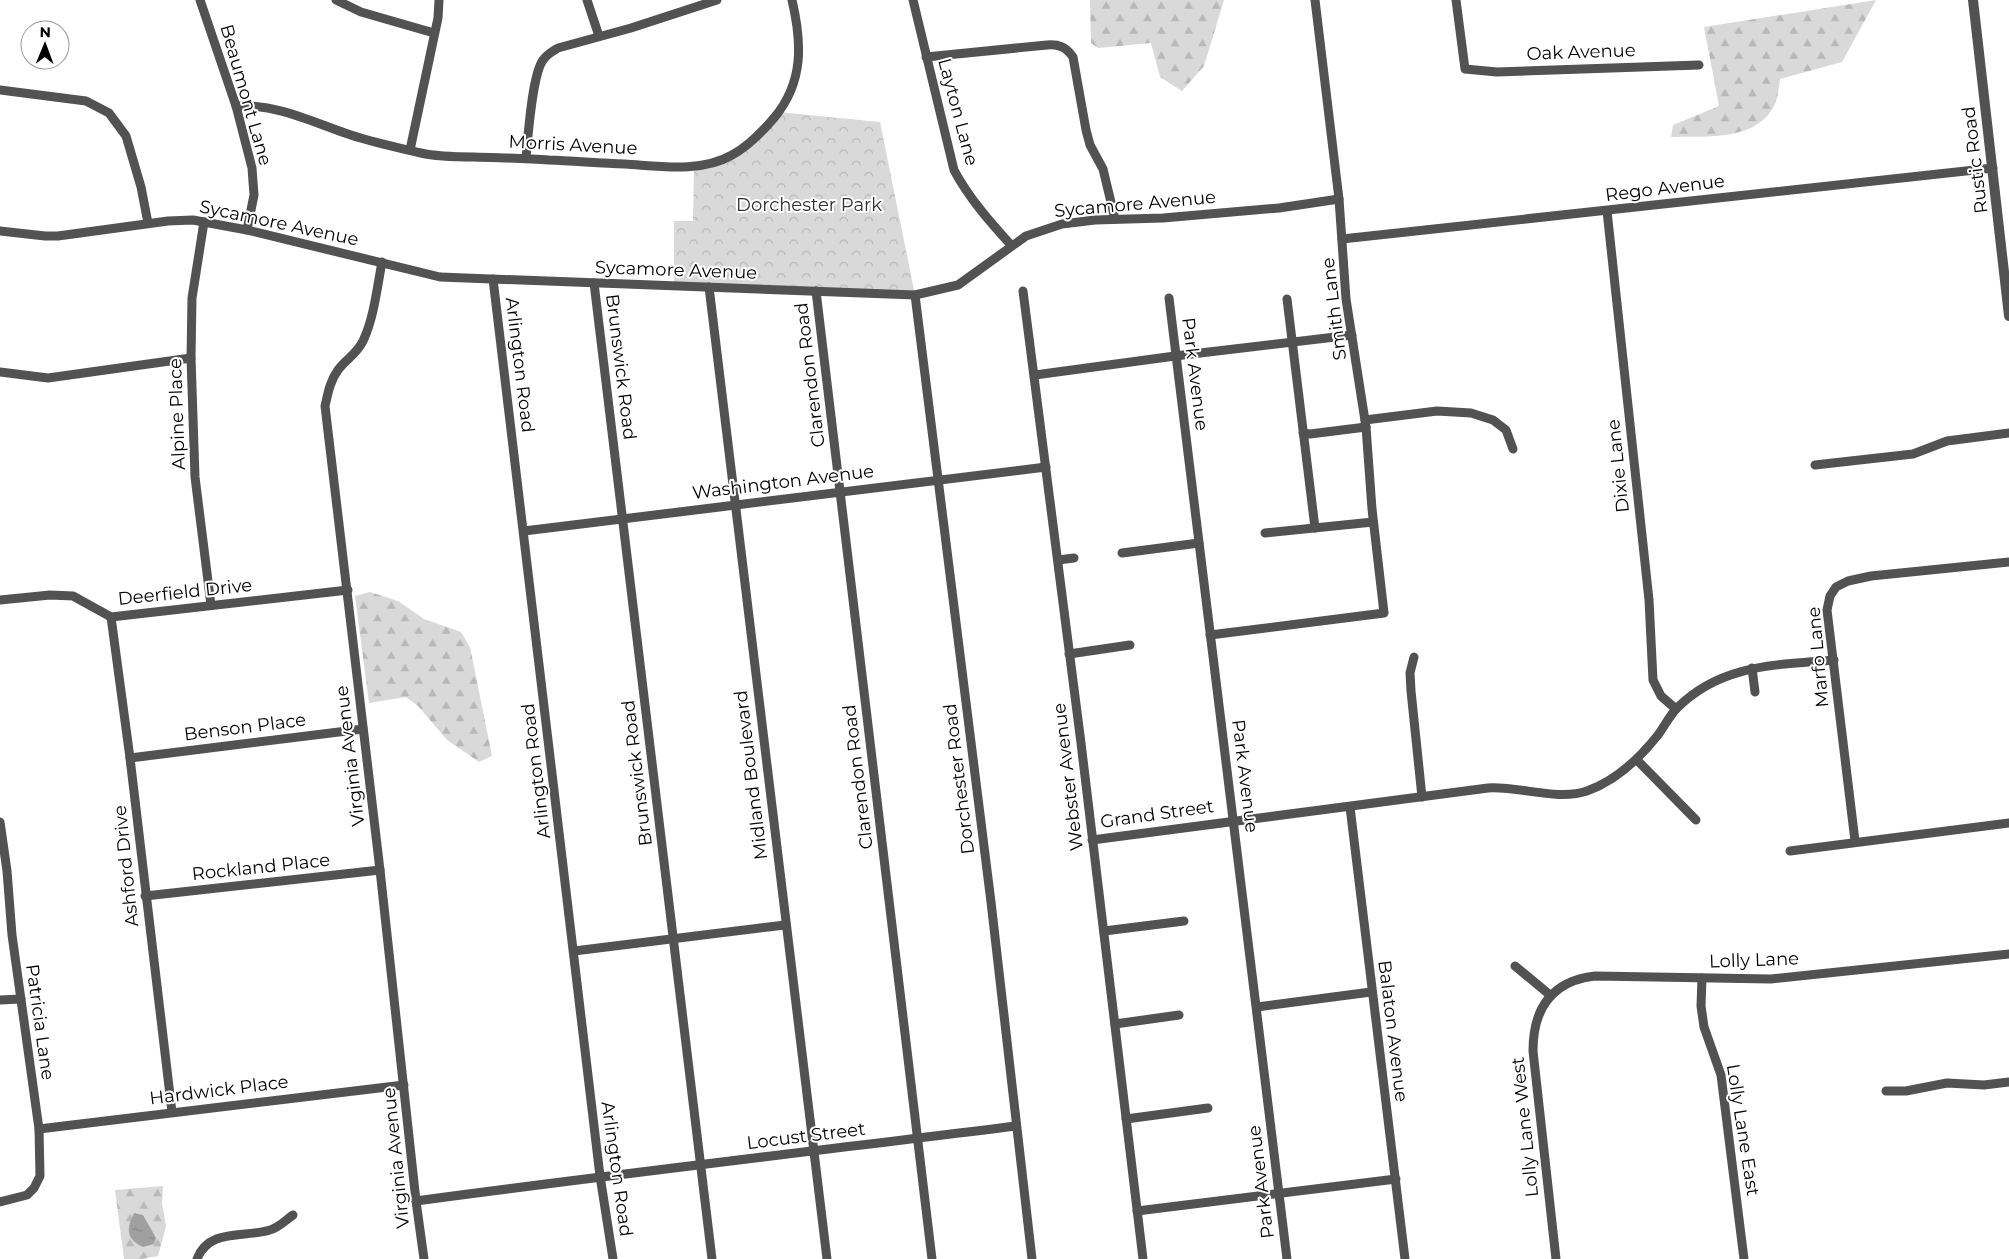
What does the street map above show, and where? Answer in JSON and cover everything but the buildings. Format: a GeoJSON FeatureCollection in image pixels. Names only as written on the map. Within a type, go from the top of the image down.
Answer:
{"type":"FeatureCollection","features":[{"type":"Feature","properties":{"kind":"street","name":"Beaumont Lane"},"geometry":{"type":"LineString","coordinates":[[200,0],[236,106],[252,168],[254,195],[247,230]]}},
{"type":"Feature","properties":{"kind":"street"},"geometry":{"type":"LineString","coordinates":[[336,0],[362,12],[434,33]]}},
{"type":"Feature","properties":{"kind":"street"},"geometry":{"type":"LineString","coordinates":[[410,150],[438,18],[439,0]]}},
{"type":"Feature","properties":{"kind":"street"},"geometry":{"type":"LineString","coordinates":[[588,0],[599,36]]}},
{"type":"Feature","properties":{"kind":"street"},"geometry":{"type":"LineString","coordinates":[[526,158],[537,76],[544,58],[558,48],[631,28],[717,0]]}},
{"type":"Feature","properties":{"kind":"street","name":"Morris Avenue"},"geometry":{"type":"LineString","coordinates":[[236,106],[250,105],[279,109],[365,140],[444,157],[526,158],[670,167],[710,163],[732,156],[763,131],[778,112],[791,89],[798,65],[800,38],[792,0]]}},
{"type":"Feature","properties":{"kind":"street","name":"Layton Lane"},"geometry":{"type":"LineString","coordinates":[[913,0],[954,170],[963,187],[1011,245]]}},
{"type":"Feature","properties":{"kind":"street","name":"Smith Lane"},"geometry":{"type":"LineString","coordinates":[[1210,635],[1384,613],[1373,522],[1366,423],[1346,299],[1339,199],[1316,0]]}},
{"type":"Feature","properties":{"kind":"street","name":"Oak Avenue"},"geometry":{"type":"LineString","coordinates":[[1456,0],[1465,69],[1497,72],[1699,64]]}},
{"type":"Feature","properties":{"kind":"street","name":"Rustic Road"},"geometry":{"type":"LineString","coordinates":[[1972,0],[2009,316]]}},
{"type":"Feature","properties":{"kind":"street"},"geometry":{"type":"LineString","coordinates":[[926,57],[1027,46],[1057,44],[1063,47],[1073,57],[1086,130],[1090,145],[1103,169],[1115,219]]}},
{"type":"Feature","properties":{"kind":"street"},"geometry":{"type":"LineString","coordinates":[[0,90],[86,101],[109,113],[126,136],[141,187],[148,223]]}},
{"type":"Feature","properties":{"kind":"street","name":"Rego Avenue"},"geometry":{"type":"LineString","coordinates":[[1342,239],[1993,168]]}},
{"type":"Feature","properties":{"kind":"street","name":"Sycamore Avenue"},"geometry":{"type":"LineString","coordinates":[[0,231],[58,236],[180,220],[204,222],[247,230],[440,276],[915,295],[958,285],[1026,236],[1062,224],[1279,208],[1339,199]]}},
{"type":"Feature","properties":{"kind":"street","name":"Dixie Lane"},"geometry":{"type":"LineString","coordinates":[[1607,211],[1649,600],[1652,674],[1654,686],[1661,696],[1676,709]]}},
{"type":"Feature","properties":{"kind":"street","name":"Alpine Place"},"geometry":{"type":"LineString","coordinates":[[204,222],[192,298],[191,358],[195,477],[211,605]]}},
{"type":"Feature","properties":{"kind":"street","name":"Virginia Avenue"},"geometry":{"type":"LineString","coordinates":[[382,262],[368,326],[362,341],[351,358],[339,368],[334,376],[325,406],[348,590],[424,1259]]}},
{"type":"Feature","properties":{"kind":"street","name":"Arlington Road"},"geometry":{"type":"LineString","coordinates":[[493,279],[600,1176],[613,1259]]}},
{"type":"Feature","properties":{"kind":"street","name":"Brunswick Road"},"geometry":{"type":"LineString","coordinates":[[594,283],[712,1259]]}},
{"type":"Feature","properties":{"kind":"street","name":"Midland Boulevard"},"geometry":{"type":"LineString","coordinates":[[709,287],[827,1259]]}},
{"type":"Feature","properties":{"kind":"street","name":"Clarendon Road"},"geometry":{"type":"LineString","coordinates":[[816,291],[932,1259]]}},
{"type":"Feature","properties":{"kind":"street","name":"Webster Avenue"},"geometry":{"type":"LineString","coordinates":[[1023,291],[1104,931],[1143,1259]]}},
{"type":"Feature","properties":{"kind":"street","name":"Dorchester Road"},"geometry":{"type":"LineString","coordinates":[[915,295],[939,480],[1032,1259]]}},
{"type":"Feature","properties":{"kind":"street","name":"Park Avenue"},"geometry":{"type":"LineString","coordinates":[[1169,298],[1287,1259]]}},
{"type":"Feature","properties":{"kind":"street"},"geometry":{"type":"LineString","coordinates":[[1287,299],[1315,528]]}},
{"type":"Feature","properties":{"kind":"street"},"geometry":{"type":"LineString","coordinates":[[1035,375],[1352,335]]}},
{"type":"Feature","properties":{"kind":"street"},"geometry":{"type":"LineString","coordinates":[[0,372],[48,378],[191,358]]}},
{"type":"Feature","properties":{"kind":"street"},"geometry":{"type":"LineString","coordinates":[[1302,433],[1310,434],[1437,411],[1471,413],[1493,420],[1506,430],[1513,449]]}},
{"type":"Feature","properties":{"kind":"street"},"geometry":{"type":"LineString","coordinates":[[1814,466],[1912,454],[1933,448],[1947,441],[2009,433]]}},
{"type":"Feature","properties":{"kind":"street","name":"Washington Avenue"},"geometry":{"type":"LineString","coordinates":[[524,531],[1046,467]]}},
{"type":"Feature","properties":{"kind":"street"},"geometry":{"type":"LineString","coordinates":[[1265,533],[1373,522]]}},
{"type":"Feature","properties":{"kind":"street"},"geometry":{"type":"LineString","coordinates":[[1122,553],[1199,543]]}},
{"type":"Feature","properties":{"kind":"street"},"geometry":{"type":"LineString","coordinates":[[1058,560],[1074,558]]}},
{"type":"Feature","properties":{"kind":"street","name":"Marfo Lane"},"geometry":{"type":"LineString","coordinates":[[1855,842],[1827,610],[1830,596],[1836,586],[1848,581],[1871,576],[2009,562]]}},
{"type":"Feature","properties":{"kind":"street","name":"Deerfield Drive"},"geometry":{"type":"LineString","coordinates":[[0,600],[50,595],[73,596],[111,617],[348,590]]}},
{"type":"Feature","properties":{"kind":"street","name":"Ashford Drive"},"geometry":{"type":"LineString","coordinates":[[111,617],[130,758],[172,1112]]}},
{"type":"Feature","properties":{"kind":"street"},"geometry":{"type":"LineString","coordinates":[[1069,654],[1130,645]]}},
{"type":"Feature","properties":{"kind":"street"},"geometry":{"type":"LineString","coordinates":[[1414,657],[1410,673],[1411,691],[1422,797],[1500,787],[1561,794],[1579,794],[1606,782],[1637,760],[1658,736],[1676,709],[1688,698],[1718,679],[1752,668],[1834,660]]}},
{"type":"Feature","properties":{"kind":"street"},"geometry":{"type":"LineString","coordinates":[[1752,668],[1755,692]]}},
{"type":"Feature","properties":{"kind":"street","name":"Benson Place"},"geometry":{"type":"LineString","coordinates":[[130,758],[363,729]]}},
{"type":"Feature","properties":{"kind":"street"},"geometry":{"type":"LineString","coordinates":[[1637,760],[1696,820]]}},
{"type":"Feature","properties":{"kind":"street","name":"Grand Street"},"geometry":{"type":"LineString","coordinates":[[1092,840],[1422,797]]}},
{"type":"Feature","properties":{"kind":"street","name":"Balaton Avenue"},"geometry":{"type":"LineString","coordinates":[[1350,806],[1371,992],[1405,1259]]}},
{"type":"Feature","properties":{"kind":"street","name":"Patricia Lane"},"geometry":{"type":"LineString","coordinates":[[0,822],[3,871],[39,1129],[40,1176],[34,1188],[27,1195],[0,1202]]}},
{"type":"Feature","properties":{"kind":"street"},"geometry":{"type":"LineString","coordinates":[[1790,851],[2009,823]]}},
{"type":"Feature","properties":{"kind":"street","name":"Rockland Place"},"geometry":{"type":"LineString","coordinates":[[145,896],[380,870]]}},
{"type":"Feature","properties":{"kind":"street"},"geometry":{"type":"LineString","coordinates":[[1104,931],[1184,921]]}},
{"type":"Feature","properties":{"kind":"street"},"geometry":{"type":"LineString","coordinates":[[574,951],[785,924]]}},
{"type":"Feature","properties":{"kind":"street","name":"Lolly Lane"},"geometry":{"type":"LineString","coordinates":[[1550,995],[1577,979],[1595,976],[1771,979],[2009,954]]}},
{"type":"Feature","properties":{"kind":"street"},"geometry":{"type":"LineString","coordinates":[[1515,966],[1550,995]]}},
{"type":"Feature","properties":{"kind":"street","name":"Lolly Lane East"},"geometry":{"type":"LineString","coordinates":[[1702,978],[1701,1006],[1704,1027],[1721,1075],[1744,1259]]}},
{"type":"Feature","properties":{"kind":"street"},"geometry":{"type":"LineString","coordinates":[[1257,1008],[1371,992]]}},
{"type":"Feature","properties":{"kind":"street","name":"Lolly Lane West"},"geometry":{"type":"LineString","coordinates":[[1550,995],[1535,1023],[1533,1051],[1556,1259]]}},
{"type":"Feature","properties":{"kind":"street"},"geometry":{"type":"LineString","coordinates":[[0,1000],[21,999]]}},
{"type":"Feature","properties":{"kind":"street"},"geometry":{"type":"LineString","coordinates":[[1115,1024],[1179,1015]]}},
{"type":"Feature","properties":{"kind":"street"},"geometry":{"type":"LineString","coordinates":[[1886,1091],[1906,1091],[1946,1083],[1984,1085],[2009,1082]]}},
{"type":"Feature","properties":{"kind":"street","name":"Hardwick Place"},"geometry":{"type":"LineString","coordinates":[[39,1129],[404,1085]]}},
{"type":"Feature","properties":{"kind":"street"},"geometry":{"type":"LineString","coordinates":[[1126,1119],[1208,1108]]}},
{"type":"Feature","properties":{"kind":"street","name":"Locust Street"},"geometry":{"type":"LineString","coordinates":[[416,1201],[600,1176],[700,1166],[1016,1126]]}},
{"type":"Feature","properties":{"kind":"street"},"geometry":{"type":"LineString","coordinates":[[1137,1211],[1396,1179]]}},
{"type":"Feature","properties":{"kind":"street"},"geometry":{"type":"LineString","coordinates":[[197,1259],[206,1243],[216,1239],[271,1230],[293,1215]]}},
{"type":"Feature","properties":{"kind":"green space"},"geometry":{"type":"Polygon","coordinates":[[[1090,0],[1224,0],[1204,66],[1182,91],[1160,77],[1151,43],[1098,48],[1091,43],[1090,0]]]}},
{"type":"Feature","properties":{"kind":"green space"},"geometry":{"type":"Polygon","coordinates":[[[1876,0],[1842,62],[1780,79],[1776,102],[1768,115],[1757,124],[1730,134],[1671,137],[1673,125],[1719,106],[1704,27],[1876,0]]]}},
{"type":"Feature","properties":{"kind":"green space","name":"Dorchester Park"},"geometry":{"type":"Polygon","coordinates":[[[778,112],[880,122],[915,295],[674,286],[674,221],[693,221],[694,165],[732,156],[778,112]]]}},
{"type":"Feature","properties":{"kind":"green space"},"geometry":{"type":"Polygon","coordinates":[[[370,592],[398,601],[424,619],[461,632],[470,647],[492,756],[479,762],[447,740],[418,706],[406,697],[369,703],[355,596],[370,592]]]}},
{"type":"Feature","properties":{"kind":"green space"},"geometry":{"type":"Polygon","coordinates":[[[163,1186],[162,1203],[166,1226],[158,1256],[142,1259],[124,1259],[115,1190],[163,1186]]]}},
{"type":"Feature","properties":{"kind":"water"},"geometry":{"type":"Polygon","coordinates":[[[134,1213],[143,1215],[156,1238],[154,1244],[143,1247],[133,1241],[129,1229],[134,1213]]]}}]}
